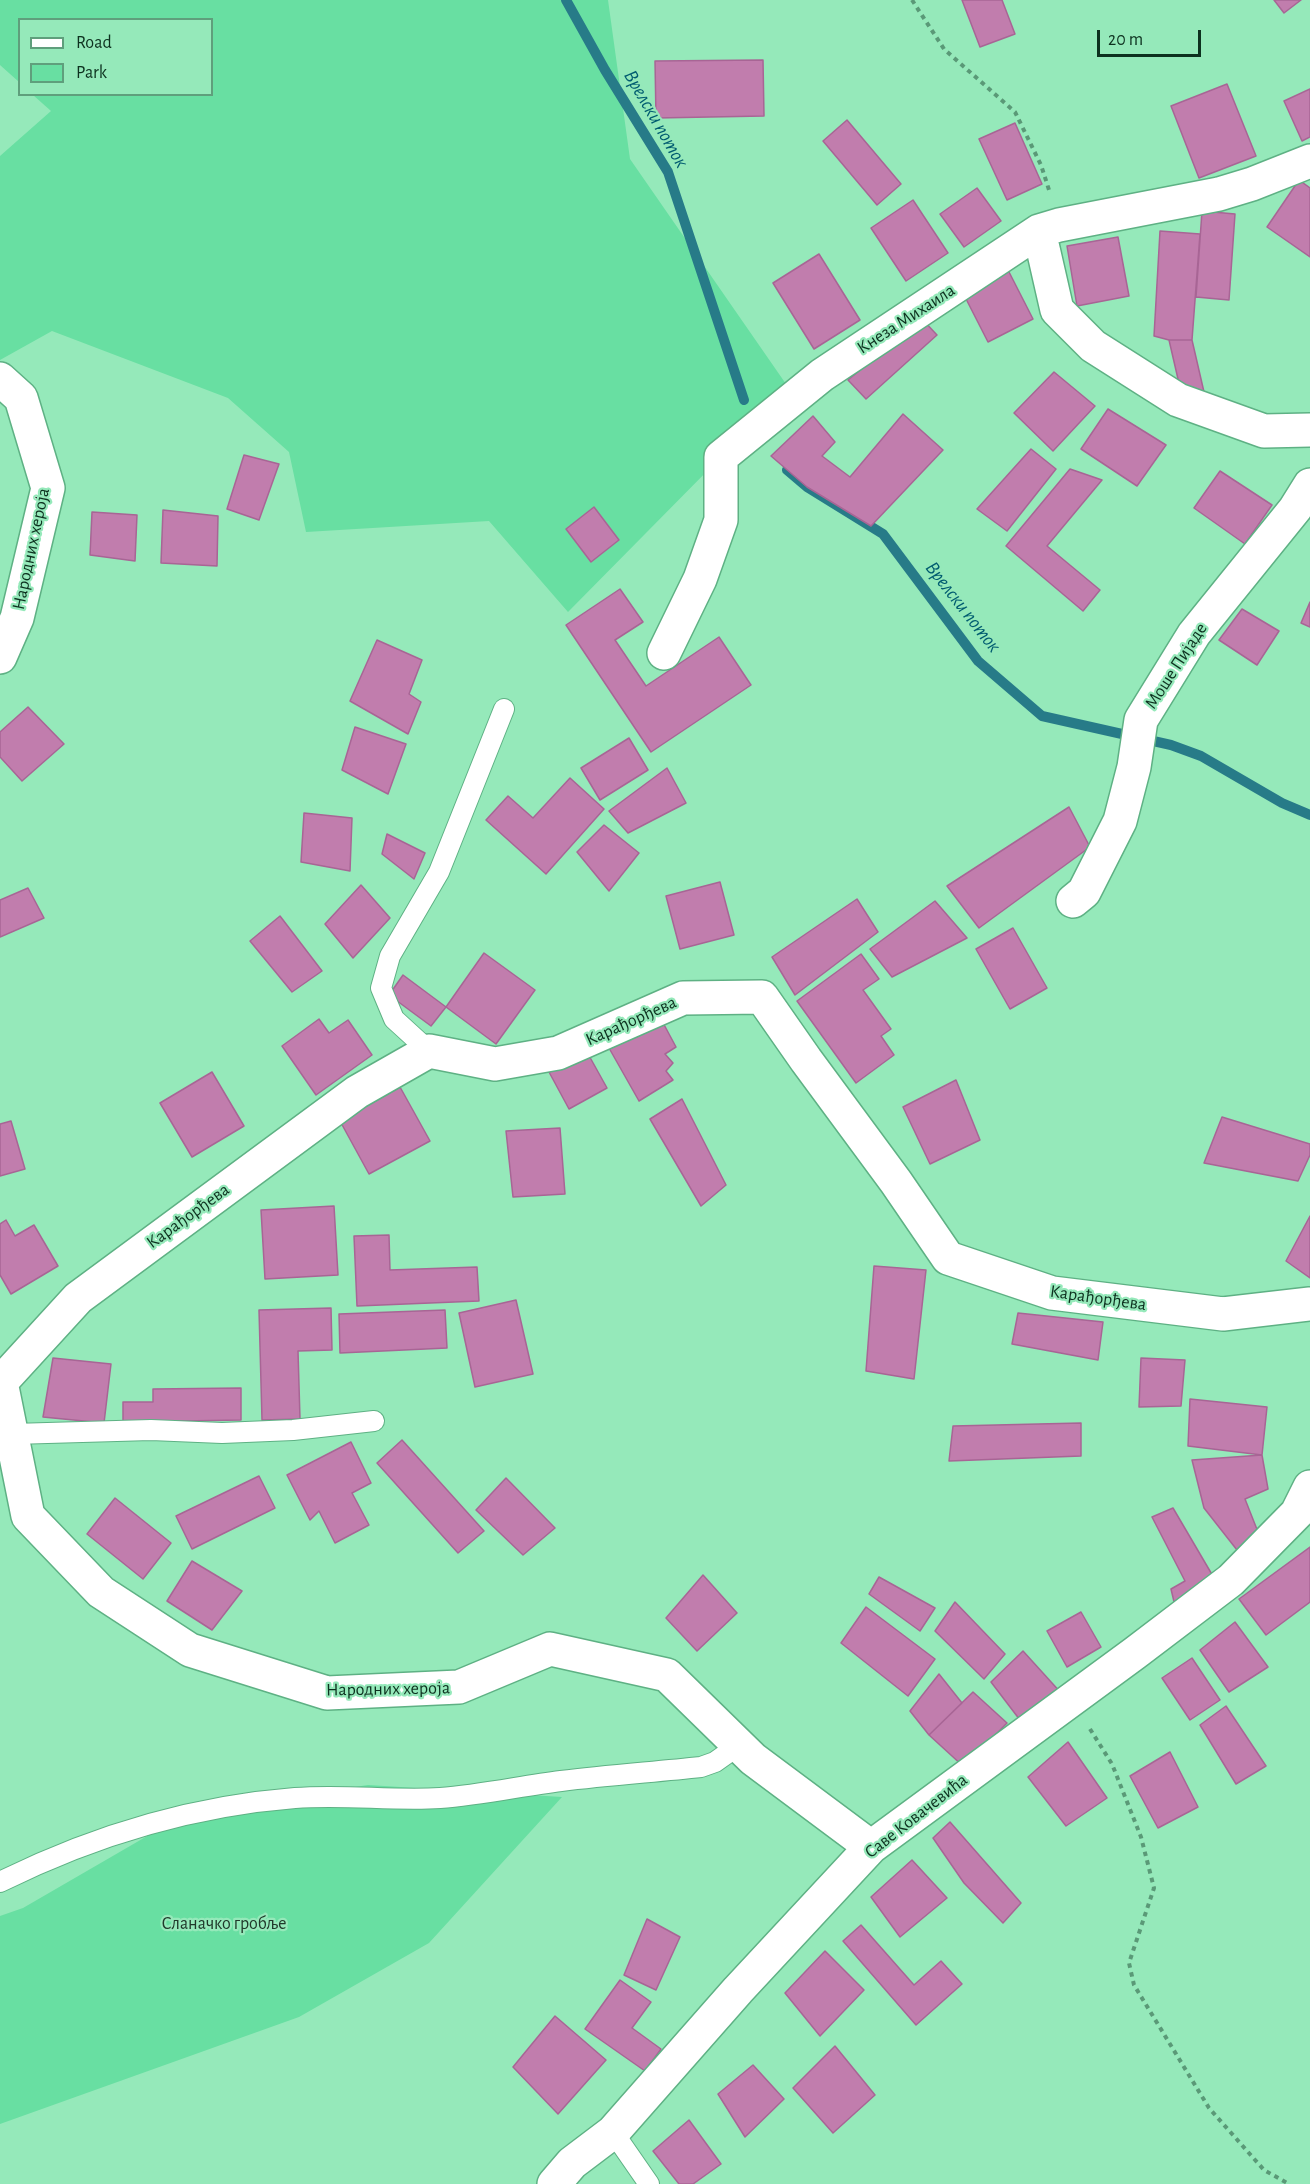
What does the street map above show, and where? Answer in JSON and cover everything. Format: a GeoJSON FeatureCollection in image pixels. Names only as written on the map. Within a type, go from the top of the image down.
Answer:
{"type":"FeatureCollection","features":[{"type":"Feature","properties":{"kind":"street","name":"Кнеза Михаила"},"geometry":{"type":"LineString","coordinates":[[664,654],[700,579],[721,520],[721,457],[822,375],[1049,228],[1219,194],[1310,161]]}},
{"type":"Feature","properties":{"kind":"street"},"geometry":{"type":"LineString","coordinates":[[1049,228],[1057,310],[1093,346],[1178,400],[1264,431],[1310,430]]}},
{"type":"Feature","properties":{"kind":"street","name":"Народних хероја"},"geometry":{"type":"LineString","coordinates":[[0,379],[21,398],[48,488],[17,618],[0,657]]}},
{"type":"Feature","properties":{"kind":"street","name":"Моше Пијаде"},"geometry":{"type":"LineString","coordinates":[[1073,902],[1084,892],[1120,821],[1135,761],[1141,720],[1194,634],[1295,509],[1310,485]]}},
{"type":"Feature","properties":{"kind":"street","name":"Карађорђева"},"geometry":{"type":"LineString","coordinates":[[1,1379],[78,1298],[357,1092],[429,1051],[495,1064],[558,1053],[683,998],[762,997],[948,1258],[1052,1293],[1223,1314],[1310,1304]]}},
{"type":"Feature","properties":{"kind":"street","name":"Народних хероја"},"geometry":{"type":"LineString","coordinates":[[1,1379],[28,1516],[101,1592],[190,1650],[327,1693],[459,1687],[550,1649],[667,1675],[753,1759],[871,1847]]}},
{"type":"Feature","properties":{"kind":"street","name":"Саве Ковачевића"},"geometry":{"type":"LineString","coordinates":[[554,2184],[572,2163],[613,2132],[738,1990],[871,1847],[1231,1580],[1297,1513],[1310,1487]]}},
{"type":"Feature","properties":{"kind":"lane"},"geometry":{"type":"LineString","coordinates":[[429,1051],[394,1019],[381,988],[390,956],[439,872],[504,709]]}},
{"type":"Feature","properties":{"kind":"lane"},"geometry":{"type":"LineString","coordinates":[[12,1434],[151,1430],[222,1433],[281,1431],[374,1421]]}},
{"type":"Feature","properties":{"kind":"lane"},"geometry":{"type":"LineString","coordinates":[[0,1882],[83,1844],[134,1827],[187,1814],[241,1804],[295,1798],[350,1796],[438,1798],[601,1776],[701,1767],[715,1762],[739,1745]]}},
{"type":"Feature","properties":{"kind":"lane"},"geometry":{"type":"LineString","coordinates":[[613,2132],[649,2184]]}},
{"type":"Feature","properties":{"kind":"path"},"geometry":{"type":"LineString","coordinates":[[912,0],[944,49],[1015,112],[1041,165],[1049,228]]}},
{"type":"Feature","properties":{"kind":"path"},"geometry":{"type":"LineString","coordinates":[[1071,1700],[1112,1764],[1141,1837],[1154,1888],[1129,1963],[1134,1985],[1209,2108],[1264,2170],[1289,2184]]}},
{"type":"Feature","properties":{"kind":"green space"},"geometry":{"type":"Polygon","coordinates":[[[0,0],[608,0],[630,159],[795,397],[721,457],[568,612],[489,521],[306,532],[289,452],[228,398],[52,331],[0,360],[0,156],[51,111],[34,96],[213,96],[213,18],[18,18],[18,81],[0,65],[0,0]]]}},
{"type":"Feature","properties":{"kind":"green space","name":"Сланачко гробље"},"geometry":{"type":"Polygon","coordinates":[[[368,1785],[562,1797],[429,1943],[299,2017],[0,2124],[0,1916],[23,1908],[187,1813],[368,1785]]]}},
{"type":"Feature","properties":{"kind":"building"},"geometry":{"type":"Polygon","coordinates":[[[962,0],[1002,0],[1015,34],[980,47],[962,0]]]}},
{"type":"Feature","properties":{"kind":"building"},"geometry":{"type":"Polygon","coordinates":[[[1274,0],[1301,0],[1284,13],[1274,0]]]}},
{"type":"Feature","properties":{"kind":"building"},"geometry":{"type":"Polygon","coordinates":[[[763,60],[764,116],[656,118],[655,61],[763,60]]]}},
{"type":"Feature","properties":{"kind":"building"},"geometry":{"type":"Polygon","coordinates":[[[1227,84],[1256,156],[1199,178],[1171,106],[1227,84]]]}},
{"type":"Feature","properties":{"kind":"building"},"geometry":{"type":"Polygon","coordinates":[[[1310,89],[1310,137],[1302,141],[1284,101],[1310,89]]]}},
{"type":"Feature","properties":{"kind":"building"},"geometry":{"type":"Polygon","coordinates":[[[847,120],[901,184],[877,205],[823,141],[847,120]]]}},
{"type":"Feature","properties":{"kind":"building"},"geometry":{"type":"Polygon","coordinates":[[[1015,123],[1042,184],[1007,200],[979,139],[1015,123]]]}},
{"type":"Feature","properties":{"kind":"building"},"geometry":{"type":"Polygon","coordinates":[[[1299,180],[1310,188],[1310,257],[1267,227],[1299,180]]]}},
{"type":"Feature","properties":{"kind":"building"},"geometry":{"type":"Polygon","coordinates":[[[977,188],[1001,221],[964,247],[940,214],[977,188]]]}},
{"type":"Feature","properties":{"kind":"building"},"geometry":{"type":"Polygon","coordinates":[[[913,200],[948,253],[906,281],[871,228],[913,200]]]}},
{"type":"Feature","properties":{"kind":"building"},"geometry":{"type":"Polygon","coordinates":[[[1202,211],[1235,214],[1229,300],[1196,297],[1202,211]]]}},
{"type":"Feature","properties":{"kind":"building"},"geometry":{"type":"Polygon","coordinates":[[[1160,231],[1200,234],[1192,340],[1169,340],[1154,336],[1160,231]]]}},
{"type":"Feature","properties":{"kind":"building"},"geometry":{"type":"Polygon","coordinates":[[[1118,237],[1129,296],[1077,306],[1067,246],[1118,237]]]}},
{"type":"Feature","properties":{"kind":"building"},"geometry":{"type":"Polygon","coordinates":[[[819,254],[860,320],[814,349],[773,283],[819,254]]]}},
{"type":"Feature","properties":{"kind":"building"},"geometry":{"type":"Polygon","coordinates":[[[1008,270],[1033,319],[988,342],[963,293],[1008,270]]]}},
{"type":"Feature","properties":{"kind":"building"},"geometry":{"type":"Polygon","coordinates":[[[922,319],[937,335],[866,399],[848,380],[922,319]]]}},
{"type":"Feature","properties":{"kind":"building"},"geometry":{"type":"Polygon","coordinates":[[[1169,340],[1192,340],[1204,392],[1181,392],[1169,340]]]}},
{"type":"Feature","properties":{"kind":"building"},"geometry":{"type":"Polygon","coordinates":[[[1054,372],[1095,406],[1053,451],[1014,413],[1054,372]]]}},
{"type":"Feature","properties":{"kind":"building"},"geometry":{"type":"Polygon","coordinates":[[[1108,409],[1166,445],[1137,486],[1081,449],[1108,409]]]}},
{"type":"Feature","properties":{"kind":"building"},"geometry":{"type":"Polygon","coordinates":[[[903,414],[943,450],[871,526],[807,487],[771,456],[813,416],[835,442],[822,456],[850,477],[903,414]]]}},
{"type":"Feature","properties":{"kind":"building"},"geometry":{"type":"Polygon","coordinates":[[[1031,449],[1056,469],[1007,531],[977,509],[1031,449]]]}},
{"type":"Feature","properties":{"kind":"building"},"geometry":{"type":"Polygon","coordinates":[[[244,455],[279,464],[259,520],[227,509],[244,455]]]}},
{"type":"Feature","properties":{"kind":"building"},"geometry":{"type":"Polygon","coordinates":[[[1070,469],[1102,480],[1047,546],[1100,590],[1083,611],[1006,546],[1070,469]]]}},
{"type":"Feature","properties":{"kind":"building"},"geometry":{"type":"Polygon","coordinates":[[[1220,471],[1272,505],[1245,544],[1194,508],[1220,471]]]}},
{"type":"Feature","properties":{"kind":"building"},"geometry":{"type":"Polygon","coordinates":[[[594,507],[619,540],[591,562],[566,529],[594,507]]]}},
{"type":"Feature","properties":{"kind":"building"},"geometry":{"type":"Polygon","coordinates":[[[163,510],[218,516],[217,566],[161,563],[163,510]]]}},
{"type":"Feature","properties":{"kind":"building"},"geometry":{"type":"Polygon","coordinates":[[[92,512],[137,515],[135,561],[90,555],[92,512]]]}},
{"type":"Feature","properties":{"kind":"building"},"geometry":{"type":"Polygon","coordinates":[[[620,589],[643,622],[615,640],[646,686],[719,637],[751,685],[651,752],[566,625],[620,589]]]}},
{"type":"Feature","properties":{"kind":"building"},"geometry":{"type":"Polygon","coordinates":[[[1310,602],[1310,627],[1301,623],[1310,602]]]}},
{"type":"Feature","properties":{"kind":"building"},"geometry":{"type":"Polygon","coordinates":[[[1242,609],[1279,631],[1257,665],[1219,640],[1242,609]]]}},
{"type":"Feature","properties":{"kind":"building"},"geometry":{"type":"Polygon","coordinates":[[[377,640],[422,660],[409,694],[421,702],[408,734],[350,701],[377,640]]]}},
{"type":"Feature","properties":{"kind":"building"},"geometry":{"type":"Polygon","coordinates":[[[28,707],[64,744],[22,781],[0,757],[0,732],[28,707]]]}},
{"type":"Feature","properties":{"kind":"building"},"geometry":{"type":"Polygon","coordinates":[[[355,727],[406,744],[388,794],[342,770],[355,727]]]}},
{"type":"Feature","properties":{"kind":"building"},"geometry":{"type":"Polygon","coordinates":[[[629,738],[648,770],[600,800],[581,768],[629,738]]]}},
{"type":"Feature","properties":{"kind":"building"},"geometry":{"type":"Polygon","coordinates":[[[667,768],[686,803],[628,833],[609,811],[667,768]]]}},
{"type":"Feature","properties":{"kind":"building"},"geometry":{"type":"Polygon","coordinates":[[[570,778],[604,809],[546,874],[486,820],[508,796],[533,818],[570,778]]]}},
{"type":"Feature","properties":{"kind":"building"},"geometry":{"type":"Polygon","coordinates":[[[1069,807],[1090,847],[979,928],[947,886],[1069,807]]]}},
{"type":"Feature","properties":{"kind":"building"},"geometry":{"type":"Polygon","coordinates":[[[304,813],[352,818],[350,871],[301,862],[304,813]]]}},
{"type":"Feature","properties":{"kind":"building"},"geometry":{"type":"Polygon","coordinates":[[[604,825],[639,853],[609,891],[577,852],[604,825]]]}},
{"type":"Feature","properties":{"kind":"building"},"geometry":{"type":"Polygon","coordinates":[[[387,834],[425,853],[414,879],[382,854],[387,834]]]}},
{"type":"Feature","properties":{"kind":"building"},"geometry":{"type":"Polygon","coordinates":[[[720,882],[734,935],[680,949],[666,896],[720,882]]]}},
{"type":"Feature","properties":{"kind":"building"},"geometry":{"type":"Polygon","coordinates":[[[361,885],[390,918],[353,958],[325,924],[361,885]]]}},
{"type":"Feature","properties":{"kind":"building"},"geometry":{"type":"Polygon","coordinates":[[[28,888],[44,918],[0,937],[0,900],[28,888]]]}},
{"type":"Feature","properties":{"kind":"building"},"geometry":{"type":"Polygon","coordinates":[[[857,899],[878,932],[795,995],[772,957],[857,899]]]}},
{"type":"Feature","properties":{"kind":"building"},"geometry":{"type":"Polygon","coordinates":[[[935,901],[967,938],[892,977],[870,949],[935,901]]]}},
{"type":"Feature","properties":{"kind":"building"},"geometry":{"type":"Polygon","coordinates":[[[280,916],[322,971],[292,992],[250,941],[280,916]]]}},
{"type":"Feature","properties":{"kind":"building"},"geometry":{"type":"Polygon","coordinates":[[[1013,928],[1047,988],[1010,1009],[976,949],[1013,928]]]}},
{"type":"Feature","properties":{"kind":"building"},"geometry":{"type":"Polygon","coordinates":[[[484,953],[535,990],[496,1044],[446,1007],[484,953]]]}},
{"type":"Feature","properties":{"kind":"building"},"geometry":{"type":"Polygon","coordinates":[[[861,954],[879,979],[863,990],[891,1029],[881,1036],[894,1055],[856,1083],[797,1001],[861,954]]]}},
{"type":"Feature","properties":{"kind":"building"},"geometry":{"type":"Polygon","coordinates":[[[403,975],[446,1007],[431,1026],[389,995],[403,975]]]}},
{"type":"Feature","properties":{"kind":"building"},"geometry":{"type":"Polygon","coordinates":[[[319,1019],[329,1033],[348,1020],[372,1055],[316,1095],[282,1046],[319,1019]]]}},
{"type":"Feature","properties":{"kind":"building"},"geometry":{"type":"Polygon","coordinates":[[[661,1019],[676,1047],[665,1054],[673,1063],[666,1071],[673,1080],[639,1101],[609,1048],[661,1019]]]}},
{"type":"Feature","properties":{"kind":"building"},"geometry":{"type":"Polygon","coordinates":[[[587,1052],[607,1088],[569,1109],[549,1072],[587,1052]]]}},
{"type":"Feature","properties":{"kind":"building"},"geometry":{"type":"Polygon","coordinates":[[[212,1072],[244,1126],[192,1157],[160,1103],[212,1072]]]}},
{"type":"Feature","properties":{"kind":"building"},"geometry":{"type":"Polygon","coordinates":[[[956,1080],[980,1140],[930,1164],[903,1107],[956,1080]]]}},
{"type":"Feature","properties":{"kind":"building"},"geometry":{"type":"Polygon","coordinates":[[[400,1087],[430,1141],[369,1174],[340,1121],[400,1087]]]}},
{"type":"Feature","properties":{"kind":"building"},"geometry":{"type":"Polygon","coordinates":[[[682,1099],[726,1185],[701,1206],[650,1119],[682,1099]]]}},
{"type":"Feature","properties":{"kind":"building"},"geometry":{"type":"Polygon","coordinates":[[[1222,1117],[1310,1144],[1310,1155],[1298,1181],[1204,1163],[1222,1117]]]}},
{"type":"Feature","properties":{"kind":"building"},"geometry":{"type":"Polygon","coordinates":[[[11,1121],[25,1169],[0,1176],[0,1124],[11,1121]]]}},
{"type":"Feature","properties":{"kind":"building"},"geometry":{"type":"Polygon","coordinates":[[[560,1128],[565,1194],[513,1197],[506,1131],[560,1128]]]}},
{"type":"Feature","properties":{"kind":"building"},"geometry":{"type":"Polygon","coordinates":[[[334,1206],[338,1275],[265,1279],[261,1210],[334,1206]]]}},
{"type":"Feature","properties":{"kind":"building"},"geometry":{"type":"Polygon","coordinates":[[[1310,1216],[1310,1278],[1286,1261],[1310,1216]]]}},
{"type":"Feature","properties":{"kind":"building"},"geometry":{"type":"Polygon","coordinates":[[[6,1220],[15,1236],[34,1225],[58,1266],[11,1294],[0,1275],[0,1224],[6,1220]]]}},
{"type":"Feature","properties":{"kind":"building"},"geometry":{"type":"Polygon","coordinates":[[[389,1235],[390,1270],[477,1267],[479,1301],[357,1306],[354,1236],[389,1235]]]}},
{"type":"Feature","properties":{"kind":"building"},"geometry":{"type":"Polygon","coordinates":[[[874,1266],[926,1270],[914,1379],[866,1371],[874,1266]]]}},
{"type":"Feature","properties":{"kind":"building"},"geometry":{"type":"Polygon","coordinates":[[[516,1300],[533,1374],[475,1387],[459,1313],[516,1300]]]}},
{"type":"Feature","properties":{"kind":"building"},"geometry":{"type":"Polygon","coordinates":[[[331,1308],[332,1350],[298,1351],[300,1419],[262,1420],[259,1310],[331,1308]]]}},
{"type":"Feature","properties":{"kind":"building"},"geometry":{"type":"Polygon","coordinates":[[[445,1310],[447,1348],[340,1353],[339,1314],[445,1310]]]}},
{"type":"Feature","properties":{"kind":"building"},"geometry":{"type":"Polygon","coordinates":[[[1018,1313],[1103,1322],[1098,1360],[1012,1344],[1018,1313]]]}},
{"type":"Feature","properties":{"kind":"building"},"geometry":{"type":"Polygon","coordinates":[[[53,1358],[111,1364],[104,1423],[43,1417],[53,1358]]]}},
{"type":"Feature","properties":{"kind":"building"},"geometry":{"type":"Polygon","coordinates":[[[1141,1358],[1185,1360],[1181,1406],[1139,1407],[1141,1358]]]}},
{"type":"Feature","properties":{"kind":"building"},"geometry":{"type":"Polygon","coordinates":[[[241,1388],[241,1420],[123,1422],[123,1402],[153,1402],[153,1389],[241,1388]]]}},
{"type":"Feature","properties":{"kind":"building"},"geometry":{"type":"Polygon","coordinates":[[[1190,1399],[1267,1407],[1262,1455],[1188,1446],[1190,1399]]]}},
{"type":"Feature","properties":{"kind":"building"},"geometry":{"type":"Polygon","coordinates":[[[1081,1423],[1081,1456],[949,1461],[953,1426],[1081,1423]]]}},
{"type":"Feature","properties":{"kind":"building"},"geometry":{"type":"Polygon","coordinates":[[[402,1440],[484,1531],[458,1553],[377,1463],[402,1440]]]}},
{"type":"Feature","properties":{"kind":"building"},"geometry":{"type":"Polygon","coordinates":[[[351,1442],[371,1483],[352,1493],[369,1525],[335,1543],[319,1511],[310,1520],[287,1475],[351,1442]]]}},
{"type":"Feature","properties":{"kind":"building"},"geometry":{"type":"Polygon","coordinates":[[[1262,1455],[1268,1489],[1245,1499],[1258,1532],[1237,1550],[1204,1508],[1192,1460],[1262,1455]]]}},
{"type":"Feature","properties":{"kind":"building"},"geometry":{"type":"Polygon","coordinates":[[[259,1476],[275,1508],[192,1549],[176,1516],[259,1476]]]}},
{"type":"Feature","properties":{"kind":"building"},"geometry":{"type":"Polygon","coordinates":[[[506,1478],[555,1528],[523,1555],[476,1510],[506,1478]]]}},
{"type":"Feature","properties":{"kind":"building"},"geometry":{"type":"Polygon","coordinates":[[[115,1498],[171,1543],[143,1579],[87,1534],[115,1498]]]}},
{"type":"Feature","properties":{"kind":"building"},"geometry":{"type":"Polygon","coordinates":[[[1173,1508],[1217,1583],[1175,1606],[1171,1589],[1185,1581],[1152,1517],[1173,1508]]]}},
{"type":"Feature","properties":{"kind":"building"},"geometry":{"type":"Polygon","coordinates":[[[1310,1547],[1310,1602],[1266,1635],[1239,1599],[1310,1547]]]}},
{"type":"Feature","properties":{"kind":"building"},"geometry":{"type":"Polygon","coordinates":[[[192,1561],[242,1591],[212,1630],[167,1601],[192,1561]]]}},
{"type":"Feature","properties":{"kind":"building"},"geometry":{"type":"Polygon","coordinates":[[[703,1575],[737,1613],[697,1651],[666,1618],[703,1575]]]}},
{"type":"Feature","properties":{"kind":"building"},"geometry":{"type":"Polygon","coordinates":[[[879,1577],[935,1608],[920,1631],[869,1594],[879,1577]]]}},
{"type":"Feature","properties":{"kind":"building"},"geometry":{"type":"Polygon","coordinates":[[[955,1602],[1005,1654],[984,1679],[935,1631],[955,1602]]]}},
{"type":"Feature","properties":{"kind":"building"},"geometry":{"type":"Polygon","coordinates":[[[866,1607],[935,1659],[908,1696],[841,1643],[866,1607]]]}},
{"type":"Feature","properties":{"kind":"building"},"geometry":{"type":"Polygon","coordinates":[[[1081,1612],[1101,1647],[1067,1667],[1047,1631],[1081,1612]]]}},
{"type":"Feature","properties":{"kind":"building"},"geometry":{"type":"Polygon","coordinates":[[[1235,1622],[1268,1667],[1229,1692],[1200,1650],[1235,1622]]]}},
{"type":"Feature","properties":{"kind":"building"},"geometry":{"type":"Polygon","coordinates":[[[1023,1651],[1062,1694],[1023,1724],[991,1682],[1023,1651]]]}},
{"type":"Feature","properties":{"kind":"building"},"geometry":{"type":"Polygon","coordinates":[[[1192,1658],[1220,1700],[1190,1720],[1162,1678],[1192,1658]]]}},
{"type":"Feature","properties":{"kind":"building"},"geometry":{"type":"Polygon","coordinates":[[[939,1674],[962,1703],[929,1735],[910,1711],[939,1674]]]}},
{"type":"Feature","properties":{"kind":"building"},"geometry":{"type":"Polygon","coordinates":[[[973,1692],[1007,1723],[964,1767],[929,1735],[973,1692]]]}},
{"type":"Feature","properties":{"kind":"building"},"geometry":{"type":"Polygon","coordinates":[[[1226,1706],[1266,1766],[1236,1784],[1200,1725],[1226,1706]]]}},
{"type":"Feature","properties":{"kind":"building"},"geometry":{"type":"Polygon","coordinates":[[[1068,1742],[1107,1798],[1066,1826],[1028,1777],[1068,1742]]]}},
{"type":"Feature","properties":{"kind":"building"},"geometry":{"type":"Polygon","coordinates":[[[1170,1752],[1198,1807],[1158,1828],[1130,1776],[1170,1752]]]}},
{"type":"Feature","properties":{"kind":"building"},"geometry":{"type":"Polygon","coordinates":[[[950,1822],[1021,1903],[1003,1923],[964,1883],[933,1838],[950,1822]]]}},
{"type":"Feature","properties":{"kind":"building"},"geometry":{"type":"Polygon","coordinates":[[[912,1860],[947,1898],[900,1937],[871,1897],[912,1860]]]}},
{"type":"Feature","properties":{"kind":"building"},"geometry":{"type":"Polygon","coordinates":[[[647,1919],[680,1937],[656,1990],[624,1975],[647,1919]]]}},
{"type":"Feature","properties":{"kind":"building"},"geometry":{"type":"Polygon","coordinates":[[[861,1925],[914,1985],[941,1961],[962,1984],[916,2025],[843,1941],[861,1925]]]}},
{"type":"Feature","properties":{"kind":"building"},"geometry":{"type":"Polygon","coordinates":[[[825,1951],[864,1990],[820,2036],[785,1993],[825,1951]]]}},
{"type":"Feature","properties":{"kind":"building"},"geometry":{"type":"Polygon","coordinates":[[[620,1980],[651,2002],[632,2028],[661,2049],[645,2071],[585,2029],[620,1980]]]}},
{"type":"Feature","properties":{"kind":"building"},"geometry":{"type":"Polygon","coordinates":[[[555,2016],[606,2060],[558,2114],[513,2067],[555,2016]]]}},
{"type":"Feature","properties":{"kind":"building"},"geometry":{"type":"Polygon","coordinates":[[[835,2046],[875,2095],[833,2133],[793,2088],[835,2046]]]}},
{"type":"Feature","properties":{"kind":"building"},"geometry":{"type":"Polygon","coordinates":[[[753,2065],[784,2099],[745,2137],[718,2094],[753,2065]]]}},
{"type":"Feature","properties":{"kind":"building"},"geometry":{"type":"Polygon","coordinates":[[[689,2120],[721,2164],[693,2184],[679,2184],[653,2151],[689,2120]]]}},
{"type":"Feature","properties":{"kind":"waterway","name":"Врелски поток"},"geometry":{"type":"LineString","coordinates":[[566,0],[605,70],[668,172],[744,400]]}},
{"type":"Feature","properties":{"kind":"waterway","name":"Врелски поток"},"geometry":{"type":"LineString","coordinates":[[787,470],[807,487],[883,534],[978,661],[1042,716],[1171,745],[1201,756],[1282,803],[1310,815]]}}]}
